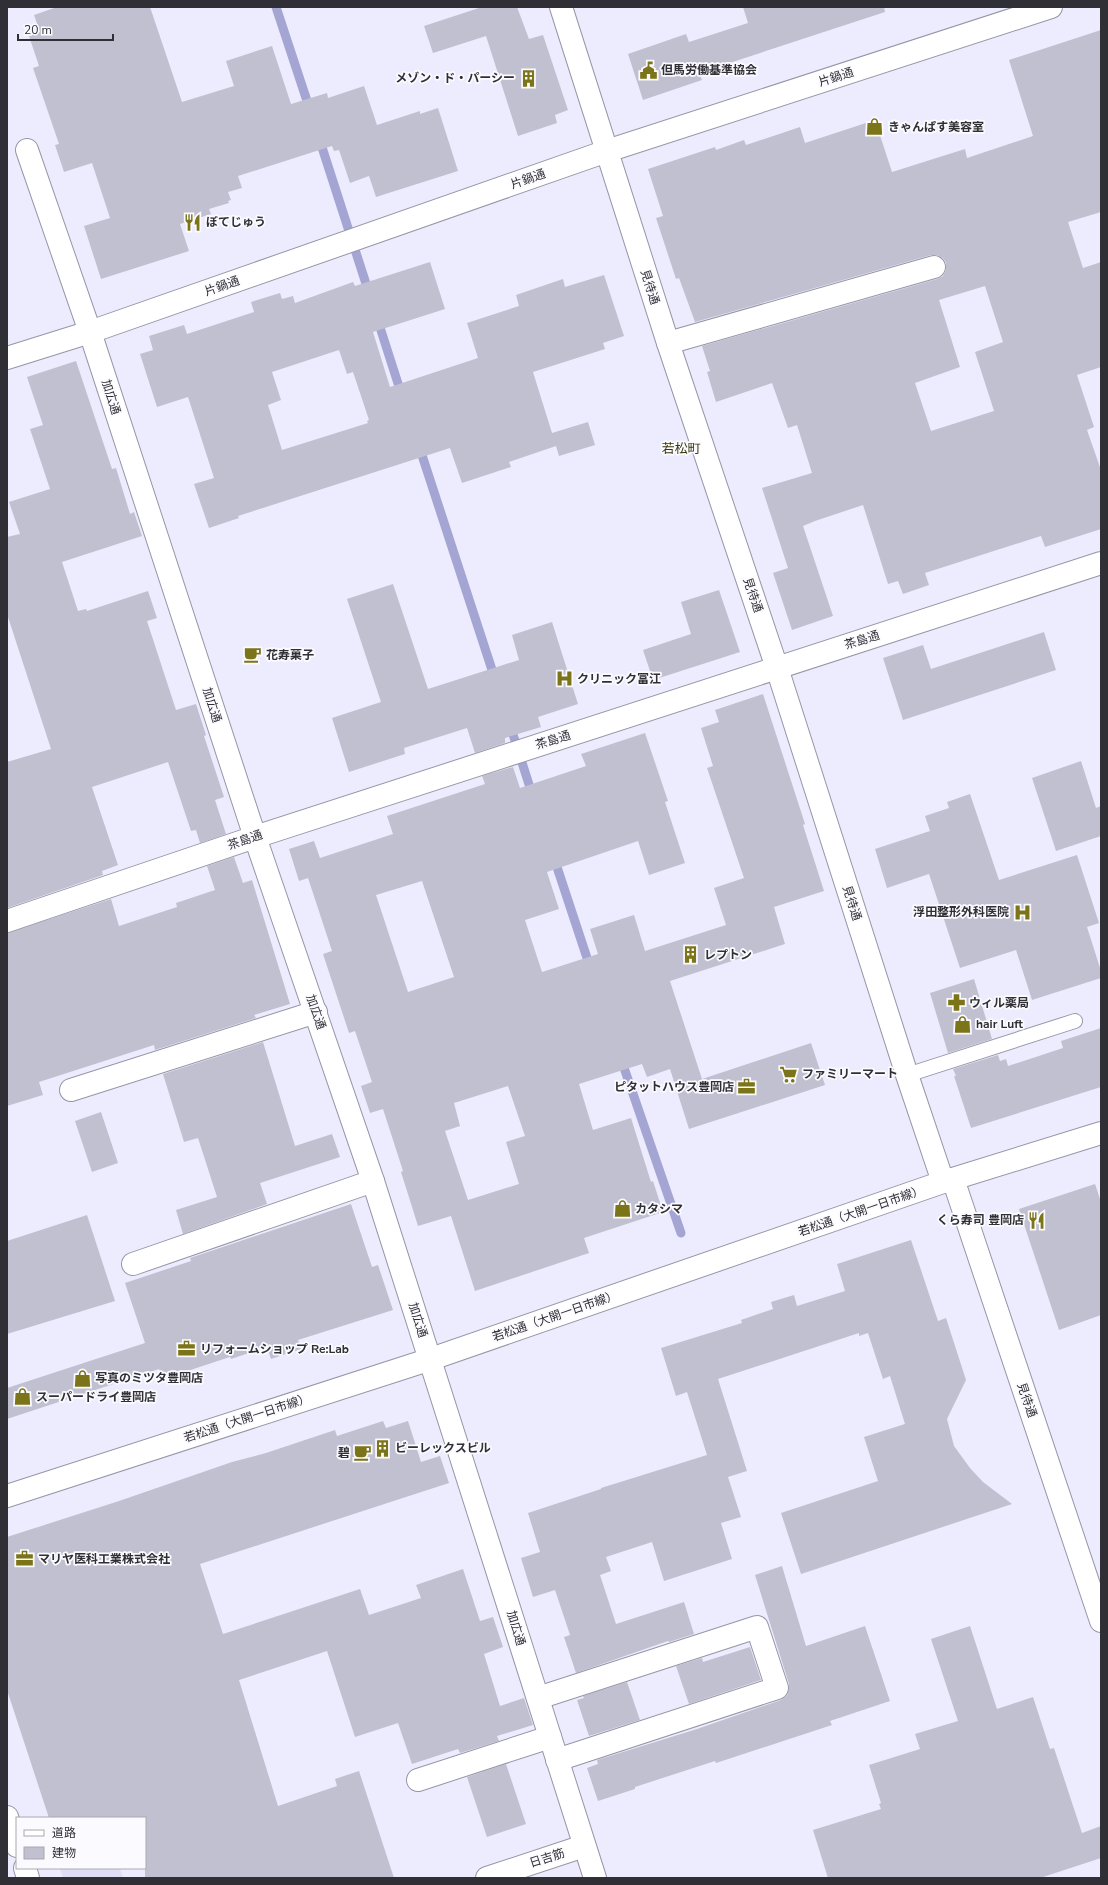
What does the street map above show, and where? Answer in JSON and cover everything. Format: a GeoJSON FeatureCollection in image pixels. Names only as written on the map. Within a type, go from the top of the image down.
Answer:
{"type":"FeatureCollection","features":[{"type":"Feature","properties":{"kind":"street","name":"見待通"},"geometry":{"type":"LineString","coordinates":[[561,7],[668,343],[777,668],[907,1075],[948,1181],[1101,1622]]}},
{"type":"Feature","properties":{"kind":"street","name":"片鍋通"},"geometry":{"type":"LineString","coordinates":[[7,358],[90,332],[607,152],[1052,7]]}},
{"type":"Feature","properties":{"kind":"street","name":"加広通"},"geometry":{"type":"LineString","coordinates":[[27,150],[90,332],[255,837],[373,1181],[431,1359],[595,1878]]}},
{"type":"Feature","properties":{"kind":"street"},"geometry":{"type":"LineString","coordinates":[[668,343],[934,267]]}},
{"type":"Feature","properties":{"kind":"street","name":"茶島通"},"geometry":{"type":"LineString","coordinates":[[7,921],[255,837],[1101,562]]}},
{"type":"Feature","properties":{"kind":"street"},"geometry":{"type":"LineString","coordinates":[[70,1090],[316,1012]]}},
{"type":"Feature","properties":{"kind":"street","name":"若松通（大開一日市線）"},"geometry":{"type":"LineString","coordinates":[[7,1496],[431,1359],[948,1181],[1101,1133]]}},
{"type":"Feature","properties":{"kind":"street"},"geometry":{"type":"LineString","coordinates":[[133,1264],[373,1181]]}},
{"type":"Feature","properties":{"kind":"street"},"geometry":{"type":"LineString","coordinates":[[538,1698],[757,1627],[777,1688],[558,1760]]}},
{"type":"Feature","properties":{"kind":"street"},"geometry":{"type":"LineString","coordinates":[[418,1780],[550,1737]]}},
{"type":"Feature","properties":{"kind":"street"},"geometry":{"type":"LineString","coordinates":[[7,1818],[16,1843]]}},
{"type":"Feature","properties":{"kind":"street","name":"日吉筋"},"geometry":{"type":"LineString","coordinates":[[487,1878],[584,1846]]}},
{"type":"Feature","properties":{"kind":"lane"},"geometry":{"type":"LineString","coordinates":[[907,1075],[1075,1021]]}},
{"type":"Feature","properties":{"kind":"shaded area"},"geometry":{"type":"Polygon","coordinates":[[[60,1869],[120,1869],[123,1878],[63,1878],[60,1869]]]}},
{"type":"Feature","properties":{"kind":"building"},"geometry":{"type":"Polygon","coordinates":[[[57,7],[150,7],[182,102],[234,86],[226,61],[272,46],[291,104],[327,93],[328,98],[364,86],[377,125],[420,111],[420,114],[438,108],[458,171],[376,197],[369,176],[350,183],[339,150],[334,151],[332,146],[238,176],[242,188],[228,192],[231,200],[228,201],[229,203],[209,209],[211,214],[180,224],[189,251],[101,279],[84,226],[110,218],[92,163],[64,172],[55,145],[59,144],[33,68],[39,66],[29,36],[40,32],[34,15],[57,7]]]}},
{"type":"Feature","properties":{"kind":"building","name":"メゾン・ド・パーシー"},"geometry":{"type":"Polygon","coordinates":[[[482,7],[517,7],[529,39],[543,35],[568,110],[555,115],[557,123],[518,136],[486,36],[433,53],[424,26],[482,7]]]}},
{"type":"Feature","properties":{"kind":"building"},"geometry":{"type":"Polygon","coordinates":[[[743,7],[884,7],[885,12],[699,73],[702,80],[643,100],[628,54],[686,34],[689,42],[748,23],[743,7]]]}},
{"type":"Feature","properties":{"kind":"building"},"geometry":{"type":"Polygon","coordinates":[[[1101,30],[1101,212],[1068,222],[1083,268],[1101,262],[1101,367],[1077,375],[1094,427],[1087,430],[1101,470],[1101,529],[1045,547],[1041,536],[925,573],[929,585],[903,594],[898,581],[888,584],[863,505],[803,526],[833,616],[792,630],[773,573],[788,568],[762,488],[812,473],[797,425],[788,428],[772,383],[716,402],[707,372],[710,371],[702,346],[937,279],[943,276],[946,270],[946,263],[943,258],[937,255],[931,255],[695,322],[679,278],[676,279],[656,218],[663,216],[648,169],[715,147],[716,150],[744,140],[746,145],[800,127],[805,143],[875,120],[892,172],[965,149],[967,158],[1033,136],[1009,60],[1101,30]],[[985,286],[939,300],[960,367],[915,383],[931,431],[994,411],[975,352],[1003,342],[985,286]]]}},
{"type":"Feature","properties":{"kind":"building"},"geometry":{"type":"Polygon","coordinates":[[[430,262],[445,309],[373,332],[390,387],[478,358],[467,323],[519,306],[516,295],[563,279],[565,287],[604,275],[624,336],[603,343],[605,349],[533,372],[552,433],[588,422],[595,445],[559,456],[556,446],[509,462],[511,467],[462,483],[450,448],[238,516],[239,518],[209,528],[194,484],[214,478],[188,397],[157,407],[140,354],[153,350],[149,336],[184,325],[187,334],[254,312],[251,302],[280,293],[282,299],[293,296],[295,303],[353,282],[355,286],[430,262]],[[339,350],[272,372],[281,400],[268,405],[282,450],[368,423],[367,421],[369,420],[353,372],[347,374],[339,350]]]}},
{"type":"Feature","properties":{"kind":"building"},"geometry":{"type":"Polygon","coordinates":[[[76,361],[112,469],[116,468],[130,514],[134,512],[142,536],[62,562],[78,611],[86,609],[87,611],[148,591],[157,618],[147,621],[176,710],[196,704],[206,735],[204,736],[224,797],[215,800],[226,834],[200,843],[196,830],[191,831],[168,762],[92,787],[118,865],[102,871],[103,875],[7,908],[7,762],[51,749],[7,614],[7,537],[20,534],[9,502],[50,489],[30,429],[43,425],[27,377],[76,361]]]}},
{"type":"Feature","properties":{"kind":"building"},"geometry":{"type":"Polygon","coordinates":[[[393,584],[428,689],[519,660],[512,635],[552,622],[578,704],[538,717],[541,727],[505,738],[505,743],[475,753],[467,728],[404,748],[405,754],[349,772],[332,718],[381,702],[347,599],[393,584]]]}},
{"type":"Feature","properties":{"kind":"building"},"geometry":{"type":"Polygon","coordinates":[[[719,590],[740,652],[653,680],[643,650],[691,634],[681,602],[719,590]]]}},
{"type":"Feature","properties":{"kind":"building"},"geometry":{"type":"Polygon","coordinates":[[[1044,632],[1056,670],[903,720],[883,658],[923,645],[931,669],[1044,632]]]}},
{"type":"Feature","properties":{"kind":"building"},"geometry":{"type":"Polygon","coordinates":[[[763,694],[805,824],[803,825],[824,891],[774,907],[785,944],[670,981],[702,1079],[811,1043],[825,1085],[689,1129],[670,1069],[647,1077],[642,1064],[579,1084],[593,1130],[631,1118],[651,1182],[653,1181],[663,1212],[584,1238],[589,1253],[475,1291],[451,1216],[418,1226],[401,1172],[403,1171],[383,1109],[370,1113],[361,1086],[372,1082],[355,1031],[349,1033],[323,954],[332,951],[308,878],[299,881],[289,849],[314,841],[320,858],[393,834],[387,816],[485,784],[482,776],[513,767],[520,788],[586,766],[581,754],[645,733],[668,801],[665,802],[685,863],[649,875],[638,841],[547,872],[559,909],[525,920],[542,972],[598,954],[590,929],[634,915],[645,951],[726,925],[714,888],[744,878],[707,768],[713,766],[701,728],[719,722],[715,710],[763,694]],[[422,881],[376,895],[408,992],[454,977],[422,881]],[[508,1086],[454,1103],[460,1126],[445,1131],[468,1200],[519,1184],[506,1142],[525,1136],[508,1086]]]}},
{"type":"Feature","properties":{"kind":"building"},"geometry":{"type":"Polygon","coordinates":[[[1081,761],[1096,808],[1101,806],[1101,836],[1056,851],[1032,778],[1081,761]]]}},
{"type":"Feature","properties":{"kind":"building"},"geometry":{"type":"Polygon","coordinates":[[[970,794],[999,880],[1077,855],[1099,923],[1087,927],[1101,971],[1101,978],[1032,1000],[1016,950],[960,968],[929,874],[887,888],[875,849],[930,831],[925,816],[949,808],[947,802],[970,794]]]}},
{"type":"Feature","properties":{"kind":"building"},"geometry":{"type":"Polygon","coordinates":[[[234,857],[243,883],[252,880],[290,1004],[254,1015],[256,1018],[155,1050],[154,1045],[39,1082],[43,1095],[7,1106],[7,933],[111,899],[119,926],[177,907],[176,903],[215,890],[207,866],[234,857]]]}},
{"type":"Feature","properties":{"kind":"building"},"geometry":{"type":"Polygon","coordinates":[[[974,979],[992,1039],[948,1053],[930,993],[974,979]]]}},
{"type":"Feature","properties":{"kind":"building"},"geometry":{"type":"Polygon","coordinates":[[[1101,1028],[1101,1087],[971,1128],[953,1069],[998,1055],[1000,1061],[1006,1059],[1008,1066],[1063,1048],[1061,1041],[1101,1028]]]}},
{"type":"Feature","properties":{"kind":"building"},"geometry":{"type":"Polygon","coordinates":[[[263,1042],[295,1146],[332,1134],[340,1157],[260,1183],[267,1204],[183,1234],[176,1210],[217,1197],[198,1138],[184,1142],[163,1074],[263,1042]]]}},
{"type":"Feature","properties":{"kind":"building"},"geometry":{"type":"Polygon","coordinates":[[[101,1112],[118,1163],[92,1172],[75,1121],[101,1112]]]}},
{"type":"Feature","properties":{"kind":"building"},"geometry":{"type":"Polygon","coordinates":[[[1095,1184],[1101,1202],[1101,1315],[1059,1330],[1019,1209],[1095,1184]]]}},
{"type":"Feature","properties":{"kind":"building"},"geometry":{"type":"Polygon","coordinates":[[[351,1204],[372,1267],[378,1265],[393,1310],[298,1340],[301,1349],[271,1359],[267,1347],[231,1359],[230,1357],[163,1379],[159,1369],[7,1419],[7,1388],[145,1343],[125,1283],[191,1261],[190,1258],[351,1204]]]}},
{"type":"Feature","properties":{"kind":"building"},"geometry":{"type":"Polygon","coordinates":[[[87,1215],[115,1301],[7,1334],[7,1241],[87,1215]]]}},
{"type":"Feature","properties":{"kind":"building"},"geometry":{"type":"Polygon","coordinates":[[[911,1240],[938,1321],[946,1318],[966,1380],[947,1419],[954,1446],[970,1468],[983,1482],[1012,1504],[801,1574],[781,1513],[878,1481],[864,1437],[905,1424],[890,1376],[883,1379],[868,1333],[859,1336],[859,1333],[718,1379],[747,1471],[728,1477],[741,1517],[721,1523],[732,1559],[664,1581],[652,1542],[606,1557],[611,1571],[600,1575],[616,1624],[684,1602],[694,1634],[669,1642],[668,1641],[576,1673],[564,1637],[570,1635],[555,1590],[533,1597],[521,1558],[540,1552],[528,1513],[601,1488],[707,1455],[687,1392],[676,1396],[661,1348],[742,1323],[741,1320],[773,1309],[771,1302],[794,1295],[797,1306],[845,1291],[837,1264],[911,1240]]]}},
{"type":"Feature","properties":{"kind":"building"},"geometry":{"type":"Polygon","coordinates":[[[383,1421],[386,1428],[408,1421],[421,1462],[440,1456],[449,1483],[200,1564],[223,1634],[360,1589],[369,1615],[421,1598],[416,1585],[463,1569],[480,1621],[493,1617],[503,1647],[484,1654],[500,1706],[524,1698],[533,1725],[497,1736],[499,1741],[460,1753],[458,1749],[412,1764],[398,1723],[355,1737],[327,1651],[239,1680],[278,1806],[337,1786],[335,1779],[359,1771],[394,1878],[145,1878],[146,1817],[49,1817],[7,1690],[7,1537],[119,1501],[232,1462],[266,1453],[335,1430],[337,1436],[383,1421]]]}},
{"type":"Feature","properties":{"kind":"building"},"geometry":{"type":"Polygon","coordinates":[[[782,1566],[806,1646],[865,1626],[890,1701],[830,1721],[832,1725],[716,1763],[715,1761],[635,1787],[635,1789],[598,1801],[587,1768],[598,1764],[597,1760],[697,1729],[781,1700],[787,1696],[789,1684],[755,1575],[782,1566]]]}},
{"type":"Feature","properties":{"kind":"building"},"geometry":{"type":"Polygon","coordinates":[[[970,1626],[997,1709],[1033,1697],[1050,1749],[1054,1748],[1082,1833],[1101,1826],[1101,1858],[1040,1878],[828,1878],[813,1830],[881,1809],[879,1804],[881,1803],[869,1765],[920,1749],[915,1734],[958,1721],[931,1639],[970,1626]]]}},
{"type":"Feature","properties":{"kind":"building"},"geometry":{"type":"Polygon","coordinates":[[[750,1647],[761,1680],[689,1704],[676,1666],[702,1658],[703,1662],[750,1647]]]}},
{"type":"Feature","properties":{"kind":"building"},"geometry":{"type":"Polygon","coordinates":[[[627,1682],[640,1720],[589,1736],[577,1700],[584,1698],[583,1696],[627,1682]]]}},
{"type":"Feature","properties":{"kind":"building"},"geometry":{"type":"Polygon","coordinates":[[[506,1764],[526,1824],[487,1837],[467,1777],[506,1764]]]}},
{"type":"Feature","properties":{"kind":"waterway"},"geometry":{"type":"LineString","coordinates":[[276,7],[310,110]]}},
{"type":"Feature","properties":{"kind":"waterway"},"geometry":{"type":"LineString","coordinates":[[319,138],[369,293]]}},
{"type":"Feature","properties":{"kind":"waterway"},"geometry":{"type":"LineString","coordinates":[[377,318],[402,396]]}},
{"type":"Feature","properties":{"kind":"waterway"},"geometry":{"type":"LineString","coordinates":[[419,446],[495,679]]}},
{"type":"Feature","properties":{"kind":"waterway"},"geometry":{"type":"LineString","coordinates":[[510,725],[533,797]]}},
{"type":"Feature","properties":{"kind":"waterway"},"geometry":{"type":"LineString","coordinates":[[554,858],[591,970]]}},
{"type":"Feature","properties":{"kind":"waterway"},"geometry":{"type":"LineString","coordinates":[[621,1059],[681,1233]]}},
{"type":"Feature","properties":{"kind":"place","name":"但馬労働基準協会"},"geometry":{"type":"Point","coordinates":[648,70]}},
{"type":"Feature","properties":{"kind":"place","name":"メゾン・ド・パーシー"},"geometry":{"type":"Point","coordinates":[528,78]}},
{"type":"Feature","properties":{"kind":"place","name":"きゃんぱす美容室"},"geometry":{"type":"Point","coordinates":[875,127]}},
{"type":"Feature","properties":{"kind":"place","name":"ぼてじゅう"},"geometry":{"type":"Point","coordinates":[193,222]}},
{"type":"Feature","properties":{"kind":"place","name":"花寿菓子"},"geometry":{"type":"Point","coordinates":[253,655]}},
{"type":"Feature","properties":{"kind":"place","name":"クリニック冨江"},"geometry":{"type":"Point","coordinates":[564,679]}},
{"type":"Feature","properties":{"kind":"place","name":"浮田整形外科医院"},"geometry":{"type":"Point","coordinates":[1022,912]}},
{"type":"Feature","properties":{"kind":"place","name":"レプトン"},"geometry":{"type":"Point","coordinates":[691,955]}},
{"type":"Feature","properties":{"kind":"place","name":"ウィル薬局"},"geometry":{"type":"Point","coordinates":[956,1003]}},
{"type":"Feature","properties":{"kind":"place","name":"hair Luft"},"geometry":{"type":"Point","coordinates":[963,1024]}},
{"type":"Feature","properties":{"kind":"place","name":"ファミリーマート"},"geometry":{"type":"Point","coordinates":[789,1074]}},
{"type":"Feature","properties":{"kind":"place","name":"ピタットハウス豊岡店"},"geometry":{"type":"Point","coordinates":[747,1087]}},
{"type":"Feature","properties":{"kind":"place","name":"カタシマ"},"geometry":{"type":"Point","coordinates":[622,1209]}},
{"type":"Feature","properties":{"kind":"place","name":"くら寿司 豊岡店"},"geometry":{"type":"Point","coordinates":[1037,1220]}},
{"type":"Feature","properties":{"kind":"place","name":"リフォームショップ Re:Lab"},"geometry":{"type":"Point","coordinates":[187,1349]}},
{"type":"Feature","properties":{"kind":"place","name":"写真のミツタ豊岡店"},"geometry":{"type":"Point","coordinates":[82,1378]}},
{"type":"Feature","properties":{"kind":"place","name":"スーパードライ豊岡店"},"geometry":{"type":"Point","coordinates":[23,1397]}},
{"type":"Feature","properties":{"kind":"place","name":"ビーレックスビル"},"geometry":{"type":"Point","coordinates":[382,1448]}},
{"type":"Feature","properties":{"kind":"place","name":"碧"},"geometry":{"type":"Point","coordinates":[363,1453]}},
{"type":"Feature","properties":{"kind":"place","name":"マリヤ医科工業株式会社"},"geometry":{"type":"Point","coordinates":[25,1559]}},
{"type":"Feature","properties":{"kind":"district","name":"若松町"},"geometry":{"type":"Point","coordinates":[681,449]}}]}
